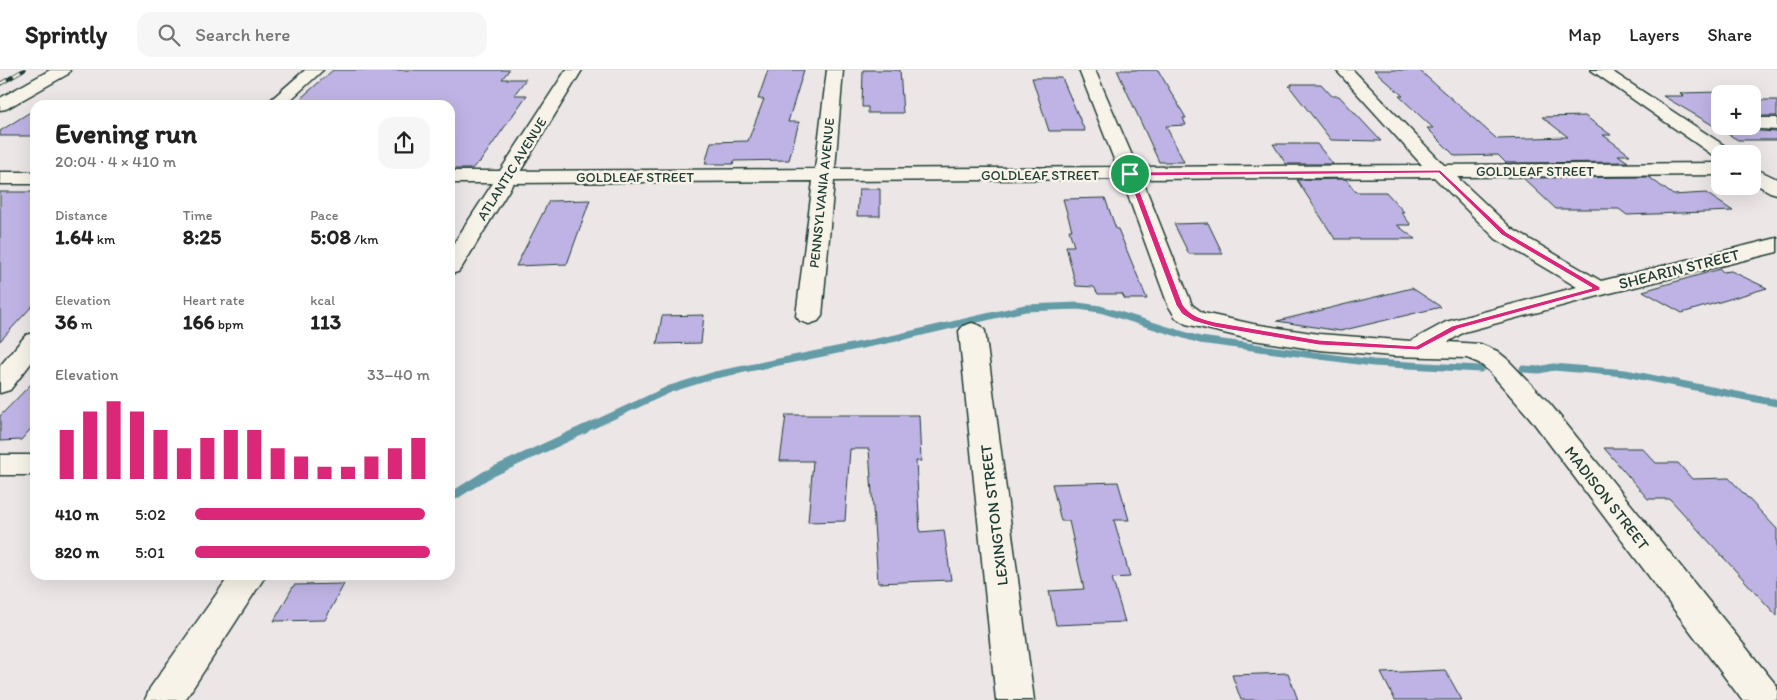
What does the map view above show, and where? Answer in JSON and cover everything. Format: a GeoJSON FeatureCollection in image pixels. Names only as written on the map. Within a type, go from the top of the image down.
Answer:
{"type":"FeatureCollection","features":[{"type":"Feature","properties":{"kind":"street"},"geometry":{"type":"LineString","coordinates":[[0,106],[62,70]]}},
{"type":"Feature","properties":{"kind":"street"},"geometry":{"type":"LineString","coordinates":[[280,100],[315,70]]}},
{"type":"Feature","properties":{"kind":"street","name":"ATLANTIC AVENUE"},"geometry":{"type":"LineString","coordinates":[[455,259],[574,70]]}},
{"type":"Feature","properties":{"kind":"street","name":"PENNSYLVANIA AVENUE"},"geometry":{"type":"LineString","coordinates":[[810,316],[835,70]]}},
{"type":"Feature","properties":{"kind":"street"},"geometry":{"type":"LineString","coordinates":[[1087,70],[1130,174],[1180,305],[1185,313],[1195,319],[1253,332],[1319,342],[1418,348]]}},
{"type":"Feature","properties":{"kind":"street"},"geometry":{"type":"LineString","coordinates":[[1344,70],[1440,172],[1504,234],[1598,289]]}},
{"type":"Feature","properties":{"kind":"street"},"geometry":{"type":"LineString","coordinates":[[1599,70],[1711,145]]}},
{"type":"Feature","properties":{"kind":"street"},"geometry":{"type":"LineString","coordinates":[[1761,124],[1777,124]]}},
{"type":"Feature","properties":{"kind":"street"},"geometry":{"type":"LineString","coordinates":[[1684,126],[1711,126]]}},
{"type":"Feature","properties":{"kind":"street","name":"GOLDLEAF STREET"},"geometry":{"type":"LineString","coordinates":[[455,177],[1711,170]]}},
{"type":"Feature","properties":{"kind":"street"},"geometry":{"type":"LineString","coordinates":[[0,178],[30,178]]}},
{"type":"Feature","properties":{"kind":"street"},"geometry":{"type":"LineString","coordinates":[[1761,178],[1777,188]]}},
{"type":"Feature","properties":{"kind":"street","name":"SHEARIN STREET"},"geometry":{"type":"LineString","coordinates":[[1418,348],[1455,327],[1598,289],[1777,245]]}},
{"type":"Feature","properties":{"kind":"street","name":"LEXINGTON STREET"},"geometry":{"type":"LineString","coordinates":[[972,330],[1015,700]]}},
{"type":"Feature","properties":{"kind":"street"},"geometry":{"type":"LineString","coordinates":[[0,384],[30,347]]}},
{"type":"Feature","properties":{"kind":"street","name":"MADISON STREET"},"geometry":{"type":"LineString","coordinates":[[1418,348],[1471,350],[1488,357],[1498,365],[1540,412],[1765,700]]}},
{"type":"Feature","properties":{"kind":"street"},"geometry":{"type":"LineString","coordinates":[[0,465],[30,465]]}},
{"type":"Feature","properties":{"kind":"street"},"geometry":{"type":"LineString","coordinates":[[164,700],[246,580]]}},
{"type":"Feature","properties":{"kind":"building"},"geometry":{"type":"Polygon","coordinates":[[[333,70],[509,70],[502,79],[526,79],[514,95],[527,95],[480,162],[472,169],[455,169],[455,100],[299,100],[333,70]]]}},
{"type":"Feature","properties":{"kind":"building"},"geometry":{"type":"Polygon","coordinates":[[[768,70],[804,70],[788,122],[799,122],[789,160],[734,161],[733,164],[705,164],[711,142],[748,141],[764,99],[758,99],[768,70]]]}},
{"type":"Feature","properties":{"kind":"building"},"geometry":{"type":"Polygon","coordinates":[[[863,70],[900,70],[903,113],[868,113],[868,107],[862,107],[863,70]]]}},
{"type":"Feature","properties":{"kind":"building"},"geometry":{"type":"Polygon","coordinates":[[[1117,70],[1158,70],[1186,118],[1183,118],[1186,125],[1166,126],[1184,162],[1159,162],[1117,70]]]}},
{"type":"Feature","properties":{"kind":"building"},"geometry":{"type":"Polygon","coordinates":[[[1374,70],[1419,70],[1497,139],[1568,137],[1542,117],[1585,116],[1611,135],[1603,135],[1630,155],[1618,155],[1628,162],[1506,163],[1498,155],[1455,156],[1427,128],[1433,128],[1399,96],[1403,96],[1374,70]]]}},
{"type":"Feature","properties":{"kind":"building"},"geometry":{"type":"Polygon","coordinates":[[[1032,78],[1062,78],[1085,131],[1049,131],[1032,78]]]}},
{"type":"Feature","properties":{"kind":"building"},"geometry":{"type":"Polygon","coordinates":[[[1291,84],[1321,84],[1332,96],[1339,96],[1381,141],[1331,140],[1289,86],[1292,86],[1291,84]]]}},
{"type":"Feature","properties":{"kind":"building"},"geometry":{"type":"Polygon","coordinates":[[[1711,92],[1711,124],[1663,96],[1683,96],[1680,93],[1711,92]]]}},
{"type":"Feature","properties":{"kind":"building"},"geometry":{"type":"Polygon","coordinates":[[[1761,100],[1777,100],[1777,116],[1761,116],[1761,100]]]}},
{"type":"Feature","properties":{"kind":"building"},"geometry":{"type":"Polygon","coordinates":[[[30,112],[30,136],[0,136],[0,131],[30,112]]]}},
{"type":"Feature","properties":{"kind":"building"},"geometry":{"type":"Polygon","coordinates":[[[1761,131],[1777,132],[1777,140],[1738,140],[1729,135],[1761,135],[1761,131]]]}},
{"type":"Feature","properties":{"kind":"building"},"geometry":{"type":"Polygon","coordinates":[[[1273,144],[1317,144],[1333,164],[1286,164],[1273,144]]]}},
{"type":"Feature","properties":{"kind":"building"},"geometry":{"type":"Polygon","coordinates":[[[1649,177],[1673,195],[1706,193],[1733,211],[1627,215],[1619,209],[1556,209],[1523,178],[1649,177]]]}},
{"type":"Feature","properties":{"kind":"building"},"geometry":{"type":"Polygon","coordinates":[[[1346,179],[1356,192],[1386,192],[1404,212],[1401,212],[1411,225],[1397,225],[1415,239],[1335,239],[1297,180],[1346,179]]]}},
{"type":"Feature","properties":{"kind":"building"},"geometry":{"type":"Polygon","coordinates":[[[859,189],[880,189],[880,216],[857,216],[859,189]]]}},
{"type":"Feature","properties":{"kind":"building"},"geometry":{"type":"Polygon","coordinates":[[[0,192],[30,192],[30,308],[0,341],[0,192]]]}},
{"type":"Feature","properties":{"kind":"building"},"geometry":{"type":"Polygon","coordinates":[[[1105,198],[1116,229],[1118,229],[1147,299],[1125,299],[1122,294],[1098,294],[1094,287],[1076,286],[1066,246],[1074,246],[1069,230],[1072,230],[1063,199],[1105,198]]]}},
{"type":"Feature","properties":{"kind":"building"},"geometry":{"type":"Polygon","coordinates":[[[590,200],[567,264],[516,266],[549,201],[590,200]]]}},
{"type":"Feature","properties":{"kind":"building"},"geometry":{"type":"Polygon","coordinates":[[[1208,223],[1223,254],[1189,254],[1174,224],[1208,223]]]}},
{"type":"Feature","properties":{"kind":"building"},"geometry":{"type":"Polygon","coordinates":[[[1720,269],[1723,272],[1731,271],[1767,288],[1682,313],[1643,291],[1720,269]]]}},
{"type":"Feature","properties":{"kind":"building"},"geometry":{"type":"Polygon","coordinates":[[[1412,288],[1441,307],[1340,331],[1277,321],[1412,288]]]}},
{"type":"Feature","properties":{"kind":"building"},"geometry":{"type":"Polygon","coordinates":[[[704,315],[701,343],[657,344],[662,316],[704,315]]]}},
{"type":"Feature","properties":{"kind":"building"},"geometry":{"type":"Polygon","coordinates":[[[30,385],[30,430],[21,440],[0,441],[0,416],[30,385]]]}},
{"type":"Feature","properties":{"kind":"building"},"geometry":{"type":"Polygon","coordinates":[[[786,415],[919,415],[921,461],[916,461],[920,532],[944,530],[951,580],[878,583],[869,449],[850,449],[845,521],[808,522],[813,461],[780,461],[786,415]]]}},
{"type":"Feature","properties":{"kind":"building"},"geometry":{"type":"Polygon","coordinates":[[[1604,448],[1642,448],[1656,463],[1678,463],[1692,479],[1729,478],[1777,529],[1777,616],[1670,499],[1648,499],[1604,448]]]}},
{"type":"Feature","properties":{"kind":"building"},"geometry":{"type":"Polygon","coordinates":[[[1118,482],[1129,520],[1114,520],[1130,577],[1112,578],[1125,622],[1056,625],[1049,591],[1084,589],[1069,521],[1061,521],[1052,484],[1118,482]]]}},
{"type":"Feature","properties":{"kind":"building"},"geometry":{"type":"Polygon","coordinates":[[[344,584],[325,620],[274,621],[294,585],[344,584]]]}},
{"type":"Feature","properties":{"kind":"building"},"geometry":{"type":"Polygon","coordinates":[[[1445,670],[1462,700],[1395,700],[1381,673],[1445,670]]]}},
{"type":"Feature","properties":{"kind":"building"},"geometry":{"type":"Polygon","coordinates":[[[1288,673],[1298,700],[1241,700],[1232,675],[1288,673]]]}},
{"type":"Feature","properties":{"kind":"waterway"},"geometry":{"type":"LineString","coordinates":[[582,430],[670,389],[715,375],[896,338],[1025,308],[1078,306],[1100,309],[1200,340],[1373,363],[1480,369]]}},
{"type":"Feature","properties":{"kind":"waterway"},"geometry":{"type":"LineString","coordinates":[[1523,369],[1539,370],[1553,367],[1625,373],[1777,403]]}},
{"type":"Feature","properties":{"kind":"waterway"},"geometry":{"type":"LineString","coordinates":[[455,495],[486,475],[585,429]]}},
{"type":"Feature","properties":{"kind":"railway"},"geometry":{"type":"LineString","coordinates":[[0,84],[24,70]]}},
{"type":"Feature","properties":{"kind":"route"},"geometry":{"type":"LineString","coordinates":[[1440,172],[1504,234],[1598,289],[1455,327],[1418,348],[1393,348],[1319,342],[1214,324],[1195,319],[1185,313],[1180,305],[1130,174],[1440,172]]}}]}
